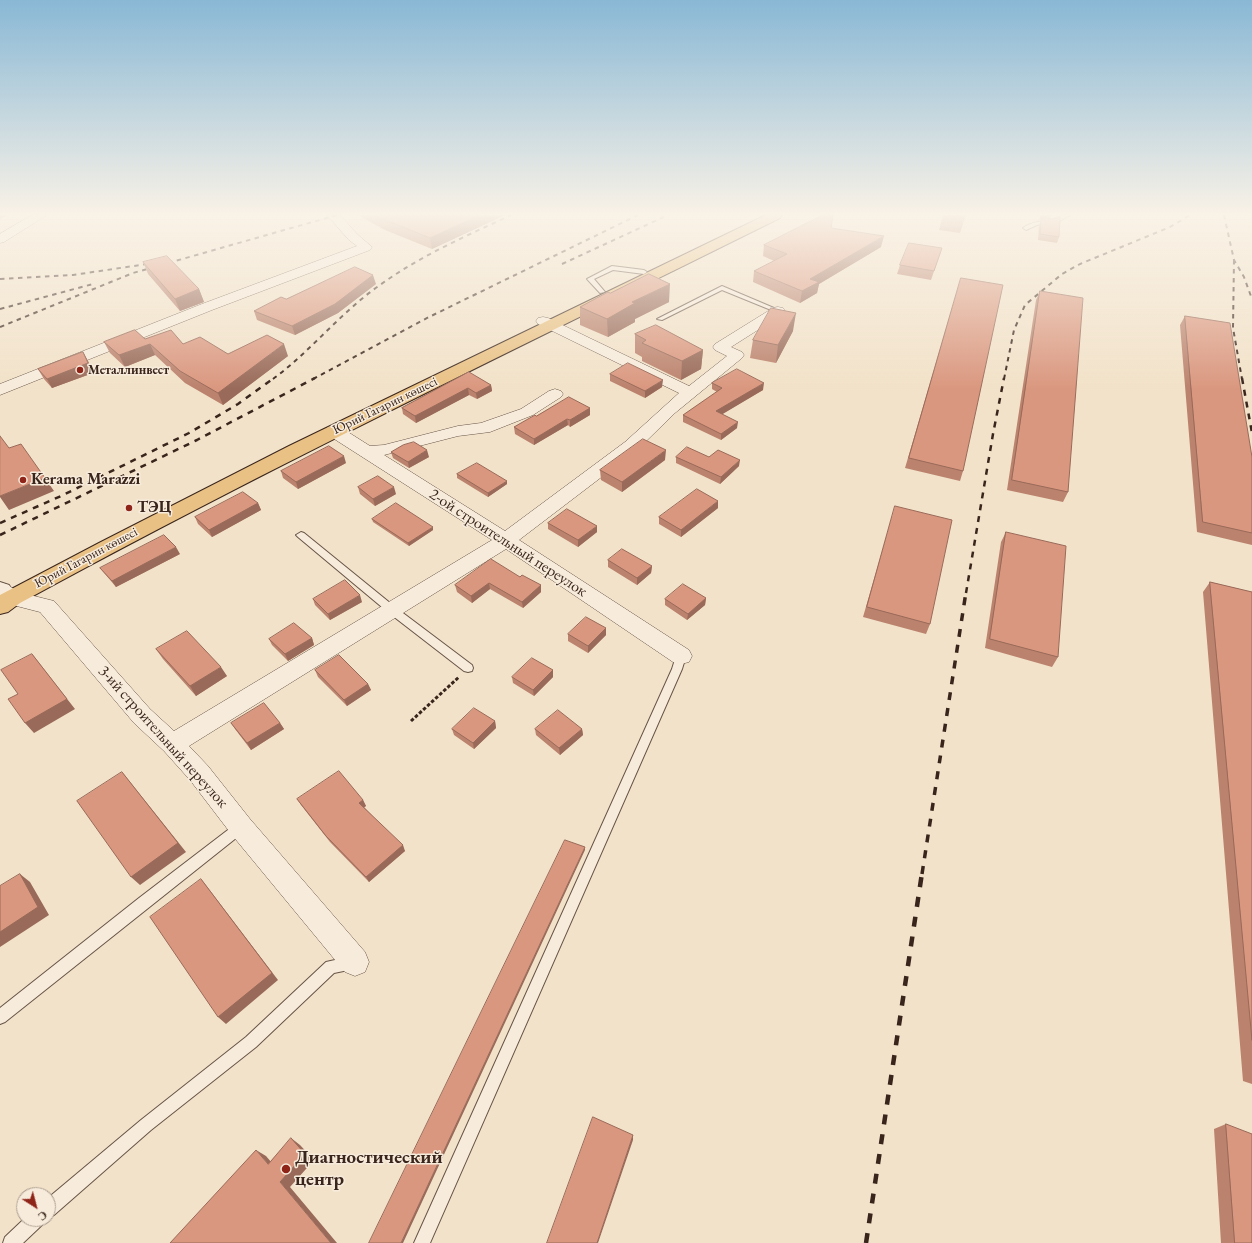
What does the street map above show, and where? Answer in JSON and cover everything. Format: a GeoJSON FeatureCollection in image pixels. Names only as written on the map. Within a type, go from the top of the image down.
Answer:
{"type":"FeatureCollection","features":[{"type":"Feature","properties":{"kind":"main road","name":"Юрий Гагарин көшесі"},"geometry":{"type":"LineString","coordinates":[[2,595],[89,556],[547,323],[602,292],[642,273]]}},
{"type":"Feature","properties":{"kind":"main road","name":"Юрий Гагарин көшесі"},"geometry":{"type":"LineString","coordinates":[[2,595],[111,532],[653,273]]}},
{"type":"Feature","properties":{"kind":"street"},"geometry":{"type":"LineString","coordinates":[[0,390],[207,307],[297,273]]}},
{"type":"Feature","properties":{"kind":"street"},"geometry":{"type":"LineString","coordinates":[[172,744],[506,540],[632,446],[649,428],[689,392],[737,355],[720,347],[778,311]]}},
{"type":"Feature","properties":{"kind":"street"},"geometry":{"type":"LineString","coordinates":[[547,323],[689,392]]}},
{"type":"Feature","properties":{"kind":"street"},"geometry":{"type":"LineString","coordinates":[[366,452],[384,450],[458,431],[484,428],[527,412],[555,394]]}},
{"type":"Feature","properties":{"kind":"street","name":"2-ой строительный переулок"},"geometry":{"type":"LineString","coordinates":[[334,431],[506,540],[681,656]]}},
{"type":"Feature","properties":{"kind":"street","name":"3-ий строительный переулок"},"geometry":{"type":"LineString","coordinates":[[2,595],[47,606],[142,716],[172,744],[199,773],[241,827],[355,962]]}},
{"type":"Feature","properties":{"kind":"lane"},"geometry":{"type":"LineString","coordinates":[[660,319],[722,288],[778,311]]}},
{"type":"Feature","properties":{"kind":"lane"},"geometry":{"type":"LineString","coordinates":[[301,535],[392,610],[468,668]]}},
{"type":"Feature","properties":{"kind":"lane"},"geometry":{"type":"LineString","coordinates":[[422,1243],[677,669],[681,656]]}},
{"type":"Feature","properties":{"kind":"lane"},"geometry":{"type":"LineString","coordinates":[[0,1017],[241,827]]}},
{"type":"Feature","properties":{"kind":"lane"},"geometry":{"type":"LineString","coordinates":[[56,1202],[146,1125],[251,1042],[331,967],[355,962]]}},
{"type":"Feature","properties":{"kind":"lane"},"geometry":{"type":"LineString","coordinates":[[10,1243],[27,1227]]}},
{"type":"Feature","properties":{"kind":"path"},"geometry":{"type":"LineString","coordinates":[[412,721],[468,668]]}},
{"type":"Feature","properties":{"kind":"building"},"geometry":{"type":"Polygon","coordinates":[[[153,273],[183,273],[199,289],[175,299],[153,273]]]}},
{"type":"Feature","properties":{"kind":"building"},"geometry":{"type":"Polygon","coordinates":[[[342,273],[369,273],[373,275],[335,304],[292,326],[254,311],[281,297],[286,299],[342,273]]]}},
{"type":"Feature","properties":{"kind":"building"},"geometry":{"type":"Polygon","coordinates":[[[759,273],[820,273],[810,279],[819,282],[802,291],[759,273]]]}},
{"type":"Feature","properties":{"kind":"building"},"geometry":{"type":"Polygon","coordinates":[[[649,274],[670,284],[632,302],[635,303],[607,319],[580,307],[608,292],[610,293],[649,274]]]}},
{"type":"Feature","properties":{"kind":"building"},"geometry":{"type":"Polygon","coordinates":[[[961,278],[1003,285],[963,471],[909,458],[961,278]]]}},
{"type":"Feature","properties":{"kind":"building"},"geometry":{"type":"Polygon","coordinates":[[[1040,291],[1083,298],[1068,492],[1012,480],[1040,291]]]}},
{"type":"Feature","properties":{"kind":"building"},"geometry":{"type":"Polygon","coordinates":[[[771,308],[796,313],[778,345],[753,340],[771,308]]]}},
{"type":"Feature","properties":{"kind":"building"},"geometry":{"type":"Polygon","coordinates":[[[1185,316],[1230,323],[1252,457],[1252,533],[1203,522],[1185,316]]]}},
{"type":"Feature","properties":{"kind":"building"},"geometry":{"type":"Polygon","coordinates":[[[656,325],[703,350],[682,361],[642,343],[646,340],[635,334],[656,325]]]}},
{"type":"Feature","properties":{"kind":"building"},"geometry":{"type":"Polygon","coordinates":[[[135,330],[145,339],[171,330],[183,344],[200,337],[228,354],[267,335],[284,344],[218,393],[180,371],[150,344],[119,355],[104,342],[135,330]]]}},
{"type":"Feature","properties":{"kind":"building"},"geometry":{"type":"Polygon","coordinates":[[[83,352],[88,363],[47,379],[38,369],[83,352]]]}},
{"type":"Feature","properties":{"kind":"building"},"geometry":{"type":"Polygon","coordinates":[[[628,363],[663,380],[645,391],[610,374],[628,363]]]}},
{"type":"Feature","properties":{"kind":"building"},"geometry":{"type":"Polygon","coordinates":[[[737,369],[764,383],[716,411],[738,422],[721,434],[683,415],[722,388],[712,383],[737,369]]]}},
{"type":"Feature","properties":{"kind":"building"},"geometry":{"type":"Polygon","coordinates":[[[469,372],[491,385],[476,393],[468,388],[415,416],[402,408],[469,372]]]}},
{"type":"Feature","properties":{"kind":"building"},"geometry":{"type":"Polygon","coordinates":[[[569,397],[590,408],[570,420],[567,419],[534,439],[514,427],[535,415],[536,416],[569,397]]]}},
{"type":"Feature","properties":{"kind":"building"},"geometry":{"type":"Polygon","coordinates":[[[0,436],[9,448],[21,444],[45,478],[0,496],[0,436]]]}},
{"type":"Feature","properties":{"kind":"building"},"geometry":{"type":"Polygon","coordinates":[[[643,439],[666,450],[622,482],[600,470],[643,439]]]}},
{"type":"Feature","properties":{"kind":"building"},"geometry":{"type":"Polygon","coordinates":[[[414,442],[427,450],[408,462],[391,452],[403,445],[414,442]]]}},
{"type":"Feature","properties":{"kind":"building"},"geometry":{"type":"Polygon","coordinates":[[[329,446],[344,456],[296,482],[281,471],[329,446]]]}},
{"type":"Feature","properties":{"kind":"building"},"geometry":{"type":"Polygon","coordinates":[[[687,447],[709,457],[718,450],[740,460],[721,477],[676,457],[687,447]]]}},
{"type":"Feature","properties":{"kind":"building"},"geometry":{"type":"Polygon","coordinates":[[[477,463],[507,481],[488,493],[457,474],[477,463]]]}},
{"type":"Feature","properties":{"kind":"building"},"geometry":{"type":"Polygon","coordinates":[[[378,476],[394,487],[373,499],[358,487],[378,476]]]}},
{"type":"Feature","properties":{"kind":"building"},"geometry":{"type":"Polygon","coordinates":[[[697,489],[718,501],[681,530],[659,517],[697,489]]]}},
{"type":"Feature","properties":{"kind":"building"},"geometry":{"type":"Polygon","coordinates":[[[243,492],[258,503],[209,530],[195,517],[243,492]]]}},
{"type":"Feature","properties":{"kind":"building"},"geometry":{"type":"Polygon","coordinates":[[[396,503],[433,527],[408,543],[372,519],[396,503]]]}},
{"type":"Feature","properties":{"kind":"building"},"geometry":{"type":"Polygon","coordinates":[[[895,506],[952,520],[930,624],[867,607],[895,506]]]}},
{"type":"Feature","properties":{"kind":"building"},"geometry":{"type":"Polygon","coordinates":[[[567,509],[597,526],[578,540],[548,523],[567,509]]]}},
{"type":"Feature","properties":{"kind":"building"},"geometry":{"type":"Polygon","coordinates":[[[1006,532],[1066,546],[1058,657],[990,639],[1006,532]]]}},
{"type":"Feature","properties":{"kind":"building"},"geometry":{"type":"Polygon","coordinates":[[[164,535],[176,547],[112,581],[100,568],[164,535]]]}},
{"type":"Feature","properties":{"kind":"building"},"geometry":{"type":"Polygon","coordinates":[[[622,549],[652,566],[637,578],[608,560],[622,549]]]}},
{"type":"Feature","properties":{"kind":"building"},"geometry":{"type":"Polygon","coordinates":[[[491,559],[520,577],[522,575],[541,585],[522,602],[489,583],[471,596],[455,585],[491,559]]]}},
{"type":"Feature","properties":{"kind":"building"},"geometry":{"type":"Polygon","coordinates":[[[345,580],[360,595],[328,614],[313,599],[345,580]]]}},
{"type":"Feature","properties":{"kind":"building"},"geometry":{"type":"Polygon","coordinates":[[[1210,582],[1252,592],[1252,1040],[1210,582]]]}},
{"type":"Feature","properties":{"kind":"building"},"geometry":{"type":"Polygon","coordinates":[[[683,584],[706,598],[688,614],[665,599],[683,584]]]}},
{"type":"Feature","properties":{"kind":"building"},"geometry":{"type":"Polygon","coordinates":[[[586,617],[606,628],[588,646],[568,634],[586,617]]]}},
{"type":"Feature","properties":{"kind":"building"},"geometry":{"type":"Polygon","coordinates":[[[294,623],[312,638],[285,654],[269,639],[294,623]]]}},
{"type":"Feature","properties":{"kind":"building"},"geometry":{"type":"Polygon","coordinates":[[[187,631],[221,667],[190,686],[156,649],[187,631]]]}},
{"type":"Feature","properties":{"kind":"building"},"geometry":{"type":"Polygon","coordinates":[[[32,654],[67,699],[25,723],[8,699],[18,694],[1,670],[32,654]]]}},
{"type":"Feature","properties":{"kind":"building"},"geometry":{"type":"Polygon","coordinates":[[[339,655],[368,684],[344,700],[315,670],[339,655]]]}},
{"type":"Feature","properties":{"kind":"building"},"geometry":{"type":"Polygon","coordinates":[[[532,658],[553,670],[533,690],[512,677],[532,658]]]}},
{"type":"Feature","properties":{"kind":"building"},"geometry":{"type":"Polygon","coordinates":[[[264,703],[280,723],[247,743],[231,723],[264,703]]]}},
{"type":"Feature","properties":{"kind":"building"},"geometry":{"type":"Polygon","coordinates":[[[474,708],[495,721],[473,743],[452,729],[474,708]]]}},
{"type":"Feature","properties":{"kind":"building"},"geometry":{"type":"Polygon","coordinates":[[[558,710],[582,729],[559,748],[535,729],[558,710]]]}},
{"type":"Feature","properties":{"kind":"building"},"geometry":{"type":"Polygon","coordinates":[[[339,771],[363,800],[359,803],[403,845],[366,877],[326,836],[297,799],[339,771]]]}},
{"type":"Feature","properties":{"kind":"building"},"geometry":{"type":"Polygon","coordinates":[[[122,772],[178,843],[131,877],[77,801],[122,772]]]}},
{"type":"Feature","properties":{"kind":"building"},"geometry":{"type":"Polygon","coordinates":[[[565,840],[585,847],[401,1243],[369,1243],[565,840]]]}},
{"type":"Feature","properties":{"kind":"building"},"geometry":{"type":"Polygon","coordinates":[[[20,874],[38,907],[0,932],[0,886],[20,874]]]}},
{"type":"Feature","properties":{"kind":"building"},"geometry":{"type":"Polygon","coordinates":[[[201,879],[272,973],[218,1017],[150,917],[201,879]]]}},
{"type":"Feature","properties":{"kind":"building"},"geometry":{"type":"Polygon","coordinates":[[[593,1117],[633,1135],[597,1243],[547,1243],[593,1117]]]}},
{"type":"Feature","properties":{"kind":"building"},"geometry":{"type":"Polygon","coordinates":[[[1226,1124],[1252,1134],[1252,1243],[1235,1243],[1226,1124]]]}},
{"type":"Feature","properties":{"kind":"building"},"geometry":{"type":"Polygon","coordinates":[[[291,1138],[305,1154],[280,1182],[331,1243],[170,1243],[256,1150],[268,1164],[291,1138]]]}},
{"type":"Feature","properties":{"kind":"railway"},"geometry":{"type":"LineString","coordinates":[[0,279],[86,273]]}},
{"type":"Feature","properties":{"kind":"railway"},"geometry":{"type":"LineString","coordinates":[[0,327],[133,273]]}},
{"type":"Feature","properties":{"kind":"railway"},"geometry":{"type":"LineString","coordinates":[[273,379],[287,368],[352,307],[398,273]]}},
{"type":"Feature","properties":{"kind":"railway"},"geometry":{"type":"LineString","coordinates":[[313,379],[429,317],[519,273]]}},
{"type":"Feature","properties":{"kind":"railway"},"geometry":{"type":"LineString","coordinates":[[1004,379],[1014,330],[1025,305],[1064,273]]}},
{"type":"Feature","properties":{"kind":"railway"},"geometry":{"type":"LineString","coordinates":[[1234,273],[1233,328],[1242,379]]}},
{"type":"Feature","properties":{"kind":"railway"},"geometry":{"type":"LineString","coordinates":[[1242,273],[1252,299]]}},
{"type":"Feature","properties":{"kind":"railway"},"geometry":{"type":"LineString","coordinates":[[0,309],[93,284]]}},
{"type":"Feature","properties":{"kind":"railway"},"geometry":{"type":"LineString","coordinates":[[0,523],[61,496],[189,433],[238,404],[274,378]]}},
{"type":"Feature","properties":{"kind":"railway"},"geometry":{"type":"LineString","coordinates":[[0,535],[197,440],[315,378]]}},
{"type":"Feature","properties":{"kind":"railway"},"geometry":{"type":"LineString","coordinates":[[966,593],[1004,378]]}},
{"type":"Feature","properties":{"kind":"railway"},"geometry":{"type":"LineString","coordinates":[[1242,378],[1252,433]]}},
{"type":"Feature","properties":{"kind":"railway"},"geometry":{"type":"LineString","coordinates":[[922,874],[966,592]]}},
{"type":"Feature","properties":{"kind":"railway"},"geometry":{"type":"LineString","coordinates":[[866,1243],[922,873]]}},
{"type":"Feature","properties":{"kind":"place","name":"Металлинвест"},"geometry":{"type":"Point","coordinates":[80,370]}},
{"type":"Feature","properties":{"kind":"place","name":"Kerama Marazzi"},"geometry":{"type":"Point","coordinates":[23,480]}},
{"type":"Feature","properties":{"kind":"place","name":"ТЭЦ"},"geometry":{"type":"Point","coordinates":[129,508]}},
{"type":"Feature","properties":{"kind":"place","name":"Диагностический центр"},"geometry":{"type":"Point","coordinates":[286,1169]}}]}
